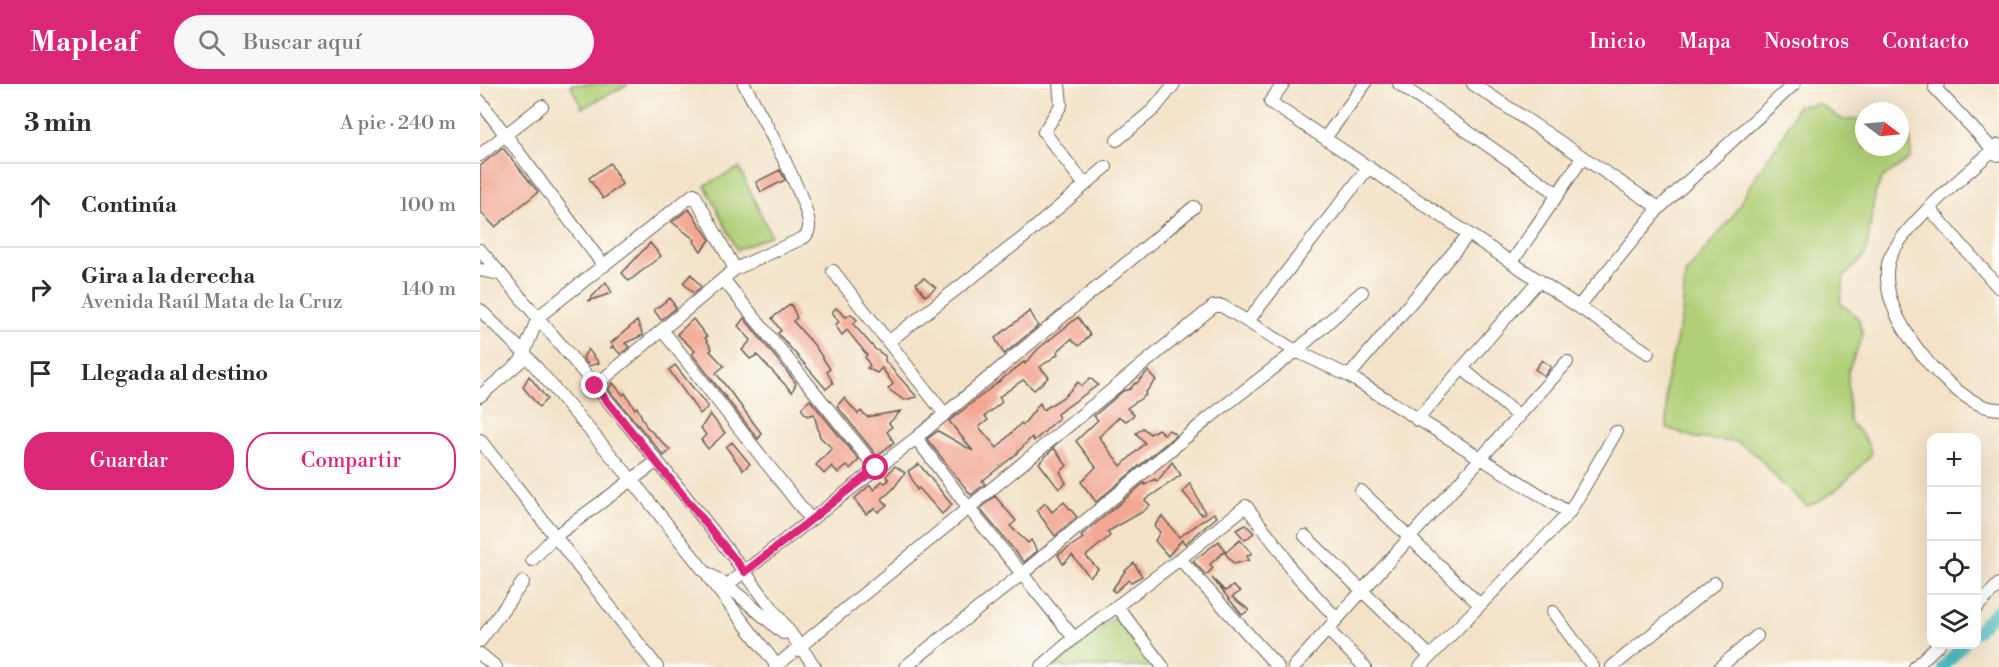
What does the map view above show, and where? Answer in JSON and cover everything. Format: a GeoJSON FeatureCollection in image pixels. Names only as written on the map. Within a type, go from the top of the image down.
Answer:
{"type":"FeatureCollection","features":[{"type":"Feature","properties":{"kind":"street"},"geometry":{"type":"LineString","coordinates":[[595,386],[735,269],[801,240],[808,230],[793,179],[744,84]]}},
{"type":"Feature","properties":{"kind":"street"},"geometry":{"type":"LineString","coordinates":[[1059,84],[1059,111],[1045,126],[1044,132],[1085,185]]}},
{"type":"Feature","properties":{"kind":"street"},"geometry":{"type":"LineString","coordinates":[[1117,140],[1154,109],[1174,84]]}},
{"type":"Feature","properties":{"kind":"street"},"geometry":{"type":"LineString","coordinates":[[1283,84],[1270,102],[1648,353]]}},
{"type":"Feature","properties":{"kind":"street"},"geometry":{"type":"LineString","coordinates":[[1325,138],[1365,84]]}},
{"type":"Feature","properties":{"kind":"street"},"geometry":{"type":"LineString","coordinates":[[1399,84],[1558,194]]}},
{"type":"Feature","properties":{"kind":"street"},"geometry":{"type":"LineString","coordinates":[[1473,84],[1659,208]]}},
{"type":"Feature","properties":{"kind":"street"},"geometry":{"type":"LineString","coordinates":[[1579,306],[1659,208],[1753,118],[1794,84]]}},
{"type":"Feature","properties":{"kind":"street"},"geometry":{"type":"LineString","coordinates":[[1936,86],[1997,150],[1904,235],[1888,262],[1886,279],[1890,296],[1907,335],[1939,374],[1983,406],[1999,409]]}},
{"type":"Feature","properties":{"kind":"street"},"geometry":{"type":"LineString","coordinates":[[480,101],[604,266]]}},
{"type":"Feature","properties":{"kind":"street"},"geometry":{"type":"LineString","coordinates":[[480,155],[542,106]]}},
{"type":"Feature","properties":{"kind":"street"},"geometry":{"type":"LineString","coordinates":[[1512,262],[1583,157]]}},
{"type":"Feature","properties":{"kind":"street"},"geometry":{"type":"LineString","coordinates":[[888,342],[1024,237],[1106,167]]}},
{"type":"Feature","properties":{"kind":"street"},"geometry":{"type":"LineString","coordinates":[[1248,321],[1369,167]]}},
{"type":"Feature","properties":{"kind":"street"},"geometry":{"type":"LineString","coordinates":[[480,396],[521,361],[538,317],[694,194],[735,269]]}},
{"type":"Feature","properties":{"kind":"street"},"geometry":{"type":"LineString","coordinates":[[727,585],[916,438],[943,412],[1194,207]]}},
{"type":"Feature","properties":{"kind":"street"},"geometry":{"type":"LineString","coordinates":[[1930,209],[1999,288]]}},
{"type":"Feature","properties":{"kind":"street"},"geometry":{"type":"LineString","coordinates":[[1349,376],[1468,235]]}},
{"type":"Feature","properties":{"kind":"street"},"geometry":{"type":"LineString","coordinates":[[480,250],[595,386],[745,572],[815,667]]}},
{"type":"Feature","properties":{"kind":"street"},"geometry":{"type":"LineString","coordinates":[[480,270],[501,274]]}},
{"type":"Feature","properties":{"kind":"street"},"geometry":{"type":"LineString","coordinates":[[833,271],[943,412]]}},
{"type":"Feature","properties":{"kind":"street"},"geometry":{"type":"LineString","coordinates":[[723,279],[876,468]]}},
{"type":"Feature","properties":{"kind":"street"},"geometry":{"type":"LineString","coordinates":[[1417,420],[1539,280]]}},
{"type":"Feature","properties":{"kind":"street"},"geometry":{"type":"LineString","coordinates":[[905,667],[1023,573],[1210,417],[1296,351],[1362,292]]}},
{"type":"Feature","properties":{"kind":"street"},"geometry":{"type":"LineString","coordinates":[[480,310],[524,353],[632,480],[776,667],[967,506],[1206,310],[1214,306],[1222,306],[1296,351],[1349,376],[1569,513]]}},
{"type":"Feature","properties":{"kind":"street"},"geometry":{"type":"LineString","coordinates":[[663,331],[811,520]]}},
{"type":"Feature","properties":{"kind":"street"},"geometry":{"type":"LineString","coordinates":[[1294,667],[1567,362]]}},
{"type":"Feature","properties":{"kind":"street"},"geometry":{"type":"LineString","coordinates":[[1462,368],[1519,417]]}},
{"type":"Feature","properties":{"kind":"street"},"geometry":{"type":"LineString","coordinates":[[1420,667],[1569,513],[1616,432]]}},
{"type":"Feature","properties":{"kind":"street"},"geometry":{"type":"LineString","coordinates":[[916,438],[967,506],[1074,638]]}},
{"type":"Feature","properties":{"kind":"street"},"geometry":{"type":"LineString","coordinates":[[480,440],[657,667]]}},
{"type":"Feature","properties":{"kind":"street"},"geometry":{"type":"LineString","coordinates":[[532,560],[554,537],[656,462]]}},
{"type":"Feature","properties":{"kind":"street"},"geometry":{"type":"LineString","coordinates":[[1361,491],[1480,605]]}},
{"type":"Feature","properties":{"kind":"street"},"geometry":{"type":"LineString","coordinates":[[1041,667],[1074,638],[1180,559],[1246,506],[1282,553],[1290,568],[1337,619]]}},
{"type":"Feature","properties":{"kind":"street"},"geometry":{"type":"LineString","coordinates":[[1305,536],[1430,656]]}},
{"type":"Feature","properties":{"kind":"street"},"geometry":{"type":"LineString","coordinates":[[1180,559],[1278,667]]}},
{"type":"Feature","properties":{"kind":"street"},"geometry":{"type":"LineString","coordinates":[[705,572],[727,585],[800,647]]}},
{"type":"Feature","properties":{"kind":"street"},"geometry":{"type":"LineString","coordinates":[[480,641],[523,582]]}},
{"type":"Feature","properties":{"kind":"street"},"geometry":{"type":"LineString","coordinates":[[1612,667],[1715,583]]}},
{"type":"Feature","properties":{"kind":"street"},"geometry":{"type":"LineString","coordinates":[[1981,604],[1998,587]]}},
{"type":"Feature","properties":{"kind":"street"},"geometry":{"type":"LineString","coordinates":[[1117,606],[1163,667]]}},
{"type":"Feature","properties":{"kind":"street"},"geometry":{"type":"LineString","coordinates":[[1553,612],[1593,667]]}},
{"type":"Feature","properties":{"kind":"street"},"geometry":{"type":"LineString","coordinates":[[1328,630],[1365,667]]}},
{"type":"Feature","properties":{"kind":"street"},"geometry":{"type":"LineString","coordinates":[[1719,667],[1757,636]]}},
{"type":"Feature","properties":{"kind":"street"},"geometry":{"type":"LineString","coordinates":[[1915,667],[1935,649]]}},
{"type":"Feature","properties":{"kind":"street"},"geometry":{"type":"LineString","coordinates":[[480,654],[496,667]]}},
{"type":"Feature","properties":{"kind":"green space"},"geometry":{"type":"Polygon","coordinates":[[[570,84],[629,84],[582,108],[570,84]]]}},
{"type":"Feature","properties":{"kind":"green space"},"geometry":{"type":"Polygon","coordinates":[[[1820,104],[1843,120],[1855,119],[1855,156],[1909,156],[1909,134],[1911,143],[1911,158],[1882,178],[1875,194],[1866,254],[1844,277],[1840,303],[1858,318],[1863,335],[1848,371],[1849,421],[1865,438],[1872,454],[1835,491],[1807,506],[1778,480],[1758,456],[1737,442],[1695,438],[1667,428],[1666,383],[1682,316],[1685,274],[1733,216],[1754,178],[1783,137],[1797,106],[1820,104]]]}},
{"type":"Feature","properties":{"kind":"green space"},"geometry":{"type":"Polygon","coordinates":[[[739,168],[771,235],[737,250],[705,185],[739,168]]]}},
{"type":"Feature","properties":{"kind":"green space"},"geometry":{"type":"Polygon","coordinates":[[[1114,617],[1151,667],[1053,667],[1114,617]]]}},
{"type":"Feature","properties":{"kind":"building"},"geometry":{"type":"Polygon","coordinates":[[[503,148],[538,192],[495,227],[480,211],[480,166],[503,148]]]}},
{"type":"Feature","properties":{"kind":"building"},"geometry":{"type":"Polygon","coordinates":[[[610,163],[622,184],[603,199],[589,178],[610,163]]]}},
{"type":"Feature","properties":{"kind":"building"},"geometry":{"type":"Polygon","coordinates":[[[780,170],[785,180],[761,192],[756,182],[780,170]]]}},
{"type":"Feature","properties":{"kind":"building"},"geometry":{"type":"Polygon","coordinates":[[[689,209],[710,240],[701,251],[694,242],[695,240],[672,222],[689,209]]]}},
{"type":"Feature","properties":{"kind":"building"},"geometry":{"type":"Polygon","coordinates":[[[650,243],[661,256],[629,281],[622,273],[650,243]]]}},
{"type":"Feature","properties":{"kind":"building"},"geometry":{"type":"Polygon","coordinates":[[[691,274],[701,287],[693,293],[683,283],[691,274]]]}},
{"type":"Feature","properties":{"kind":"building"},"geometry":{"type":"Polygon","coordinates":[[[924,278],[936,288],[925,296],[916,283],[924,278]]]}},
{"type":"Feature","properties":{"kind":"building"},"geometry":{"type":"Polygon","coordinates":[[[606,282],[612,293],[588,301],[606,282]]]}},
{"type":"Feature","properties":{"kind":"building"},"geometry":{"type":"Polygon","coordinates":[[[670,298],[676,308],[661,320],[654,310],[670,298]]]}},
{"type":"Feature","properties":{"kind":"building"},"geometry":{"type":"Polygon","coordinates":[[[791,304],[797,318],[793,321],[815,346],[830,369],[827,372],[833,383],[826,389],[778,333],[781,331],[772,318],[791,304]]]}},
{"type":"Feature","properties":{"kind":"building"},"geometry":{"type":"Polygon","coordinates":[[[836,308],[846,317],[851,314],[857,320],[853,324],[875,349],[885,356],[885,361],[917,397],[904,400],[888,389],[893,384],[882,368],[877,373],[867,368],[870,366],[865,357],[867,355],[847,330],[842,335],[835,325],[839,322],[832,312],[836,308]]]}},
{"type":"Feature","properties":{"kind":"building"},"geometry":{"type":"Polygon","coordinates":[[[1030,311],[1038,326],[1004,354],[995,338],[1030,311]]]}},
{"type":"Feature","properties":{"kind":"building"},"geometry":{"type":"Polygon","coordinates":[[[1078,317],[1090,335],[1079,346],[1071,339],[1057,352],[1058,354],[1040,367],[1049,377],[1034,390],[1023,380],[999,397],[1002,402],[985,416],[988,420],[979,427],[997,448],[1021,423],[1023,425],[1040,403],[1043,410],[1065,396],[1078,382],[1082,386],[1090,378],[1098,385],[1057,414],[1059,418],[1034,441],[1032,437],[1014,456],[982,481],[985,484],[971,495],[927,439],[938,431],[973,451],[949,421],[1024,362],[1025,364],[1038,349],[1078,317]]]}},
{"type":"Feature","properties":{"kind":"building"},"geometry":{"type":"Polygon","coordinates":[[[744,318],[796,383],[792,392],[757,355],[750,359],[742,350],[751,340],[738,326],[744,318]]]}},
{"type":"Feature","properties":{"kind":"building"},"geometry":{"type":"Polygon","coordinates":[[[693,319],[707,337],[705,338],[712,349],[710,351],[724,366],[716,373],[762,434],[758,439],[692,354],[695,351],[677,334],[693,319]]]}},
{"type":"Feature","properties":{"kind":"building"},"geometry":{"type":"Polygon","coordinates":[[[637,321],[643,335],[625,343],[629,347],[620,354],[614,347],[610,348],[613,346],[611,343],[637,321]]]}},
{"type":"Feature","properties":{"kind":"building"},"geometry":{"type":"Polygon","coordinates":[[[588,349],[599,363],[589,366],[583,358],[588,349]]]}},
{"type":"Feature","properties":{"kind":"building"},"geometry":{"type":"Polygon","coordinates":[[[1542,360],[1551,367],[1544,376],[1535,369],[1542,360]]]}},
{"type":"Feature","properties":{"kind":"building"},"geometry":{"type":"Polygon","coordinates":[[[675,365],[708,407],[700,414],[669,370],[675,365]]]}},
{"type":"Feature","properties":{"kind":"building"},"geometry":{"type":"Polygon","coordinates":[[[1148,371],[1156,380],[1145,393],[1146,395],[1127,408],[1134,415],[1126,421],[1119,417],[1099,437],[1121,466],[1145,443],[1136,433],[1143,428],[1150,434],[1158,429],[1164,434],[1169,430],[1176,435],[1096,502],[1081,482],[1096,467],[1076,441],[1098,420],[1094,416],[1123,391],[1136,384],[1148,371]]]}},
{"type":"Feature","properties":{"kind":"building"},"geometry":{"type":"Polygon","coordinates":[[[529,376],[547,399],[539,407],[523,387],[529,376]]]}},
{"type":"Feature","properties":{"kind":"building"},"geometry":{"type":"Polygon","coordinates":[[[613,383],[623,395],[625,393],[635,409],[637,407],[646,426],[670,450],[664,456],[608,389],[613,383]]]}},
{"type":"Feature","properties":{"kind":"building"},"geometry":{"type":"Polygon","coordinates":[[[844,398],[858,414],[861,411],[867,417],[901,411],[889,423],[892,427],[887,432],[894,442],[877,456],[837,406],[844,398]]]}},
{"type":"Feature","properties":{"kind":"building"},"geometry":{"type":"Polygon","coordinates":[[[810,400],[859,460],[850,469],[847,466],[838,473],[832,466],[824,474],[816,465],[832,448],[820,437],[814,414],[807,416],[802,410],[802,407],[810,400]]]}},
{"type":"Feature","properties":{"kind":"building"},"geometry":{"type":"Polygon","coordinates":[[[710,414],[725,433],[708,449],[701,440],[706,435],[701,428],[710,414]]]}},
{"type":"Feature","properties":{"kind":"building"},"geometry":{"type":"Polygon","coordinates":[[[732,442],[750,464],[743,470],[726,447],[732,442]]]}},
{"type":"Feature","properties":{"kind":"building"},"geometry":{"type":"Polygon","coordinates":[[[1054,448],[1067,466],[1060,472],[1066,483],[1059,489],[1039,463],[1054,448]]]}},
{"type":"Feature","properties":{"kind":"building"},"geometry":{"type":"Polygon","coordinates":[[[1172,462],[1181,475],[1145,500],[1150,505],[1144,511],[1107,532],[1110,536],[1086,556],[1098,569],[1090,577],[1072,555],[1063,564],[1058,555],[1083,538],[1081,536],[1144,483],[1145,485],[1155,479],[1157,482],[1172,462]]]}},
{"type":"Feature","properties":{"kind":"building"},"geometry":{"type":"Polygon","coordinates":[[[919,464],[952,505],[942,514],[919,488],[917,490],[908,471],[919,464]]]}},
{"type":"Feature","properties":{"kind":"building"},"geometry":{"type":"Polygon","coordinates":[[[895,466],[905,473],[882,499],[887,505],[878,512],[875,508],[866,514],[854,499],[870,485],[874,490],[882,481],[885,483],[889,480],[886,476],[895,466]]]}},
{"type":"Feature","properties":{"kind":"building"},"geometry":{"type":"Polygon","coordinates":[[[1190,483],[1205,513],[1202,515],[1183,492],[1190,483]]]}},
{"type":"Feature","properties":{"kind":"building"},"geometry":{"type":"Polygon","coordinates":[[[995,496],[1016,521],[1010,526],[1028,543],[1031,540],[1037,551],[1024,562],[980,509],[995,496]]]}},
{"type":"Feature","properties":{"kind":"building"},"geometry":{"type":"Polygon","coordinates":[[[1064,502],[1077,517],[1055,536],[1037,511],[1045,503],[1052,512],[1064,502]]]}},
{"type":"Feature","properties":{"kind":"building"},"geometry":{"type":"Polygon","coordinates":[[[1214,513],[1217,517],[1185,544],[1182,540],[1168,556],[1155,541],[1160,532],[1154,526],[1162,516],[1179,537],[1214,513]]]}},
{"type":"Feature","properties":{"kind":"building"},"geometry":{"type":"Polygon","coordinates":[[[1246,525],[1254,533],[1245,540],[1236,530],[1246,525]]]}},
{"type":"Feature","properties":{"kind":"building"},"geometry":{"type":"Polygon","coordinates":[[[1240,540],[1252,553],[1247,556],[1249,560],[1234,564],[1225,553],[1240,540]]]}},
{"type":"Feature","properties":{"kind":"building"},"geometry":{"type":"Polygon","coordinates":[[[1219,541],[1225,551],[1210,564],[1213,568],[1206,575],[1193,561],[1219,541]]]}},
{"type":"Feature","properties":{"kind":"building"},"geometry":{"type":"Polygon","coordinates":[[[1134,563],[1142,576],[1131,582],[1129,580],[1115,592],[1112,590],[1125,571],[1134,563]]]}},
{"type":"Feature","properties":{"kind":"building"},"geometry":{"type":"Polygon","coordinates":[[[1212,578],[1225,591],[1233,586],[1240,592],[1232,597],[1249,610],[1242,615],[1212,578]]]}},
{"type":"Feature","properties":{"kind":"waterway"},"geometry":{"type":"LineString","coordinates":[[1981,627],[1999,608]]}},
{"type":"Feature","properties":{"kind":"waterway"},"geometry":{"type":"LineString","coordinates":[[1943,667],[1959,649]]}},
{"type":"Feature","properties":{"kind":"route"},"geometry":{"type":"LineString","coordinates":[[595,386],[745,572],[876,468]]}}]}
